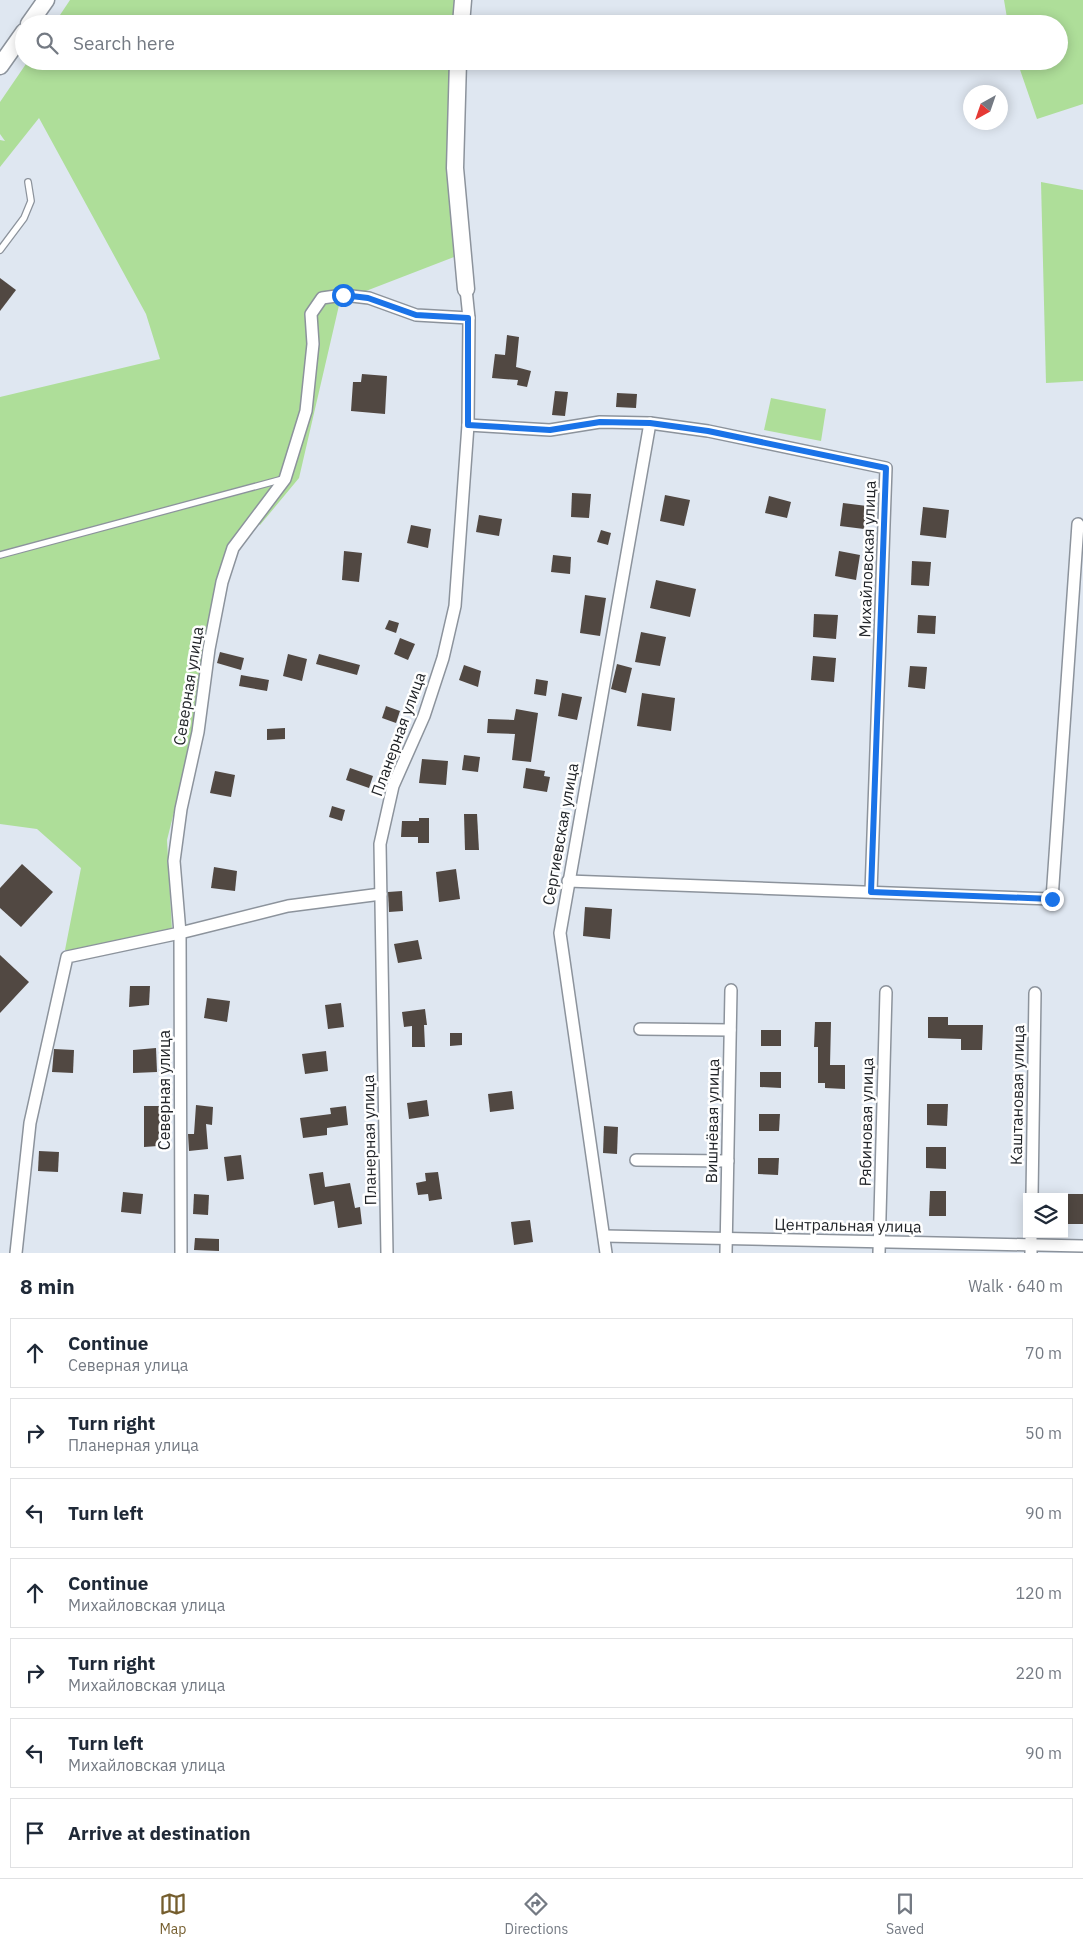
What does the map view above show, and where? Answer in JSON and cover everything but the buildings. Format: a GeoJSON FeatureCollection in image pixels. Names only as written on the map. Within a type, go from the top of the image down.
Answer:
{"type":"FeatureCollection","features":[{"type":"Feature","properties":{"kind":"street"},"geometry":{"type":"LineString","coordinates":[[35,15],[46,0]]}},
{"type":"Feature","properties":{"kind":"street"},"geometry":{"type":"LineString","coordinates":[[462,15],[463,0]]}},
{"type":"Feature","properties":{"kind":"street"},"geometry":{"type":"LineString","coordinates":[[0,66],[15,45]]}},
{"type":"Feature","properties":{"kind":"street"},"geometry":{"type":"LineString","coordinates":[[458,70],[455,168],[466,289]]}},
{"type":"Feature","properties":{"kind":"street","name":"Планерная улица"},"geometry":{"type":"LineString","coordinates":[[387,1253],[380,844],[393,786],[424,716],[443,658],[455,606],[468,425],[468,318],[466,289]]}},
{"type":"Feature","properties":{"kind":"street","name":"Северная улица"},"geometry":{"type":"LineString","coordinates":[[181,1253],[180,933],[174,861],[181,809],[198,732],[209,649],[222,582],[233,548],[285,479],[306,411],[313,344],[312,314],[322,298],[343,295],[368,298],[416,315],[468,318]]}},
{"type":"Feature","properties":{"kind":"street"},"geometry":{"type":"LineString","coordinates":[[468,425],[550,430],[600,422],[650,423]]}},
{"type":"Feature","properties":{"kind":"street","name":"Сергиевская улица"},"geometry":{"type":"LineString","coordinates":[[606,1253],[608,1236],[560,933],[650,423]]}},
{"type":"Feature","properties":{"kind":"street","name":"Михайловская улица"},"geometry":{"type":"LineString","coordinates":[[650,423],[708,431],[886,468],[871,892]]}},
{"type":"Feature","properties":{"kind":"street"},"geometry":{"type":"LineString","coordinates":[[568,881],[1052,899],[1078,524]]}},
{"type":"Feature","properties":{"kind":"street"},"geometry":{"type":"LineString","coordinates":[[16,1253],[30,1123],[67,956],[180,933],[288,906],[382,894]]}},
{"type":"Feature","properties":{"kind":"street","name":"Вишнёвая улица"},"geometry":{"type":"LineString","coordinates":[[726,1253],[730,990]]}},
{"type":"Feature","properties":{"kind":"street","name":"Рябиновая улица"},"geometry":{"type":"LineString","coordinates":[[879,1247],[886,992]]}},
{"type":"Feature","properties":{"kind":"street","name":"Каштановая улица"},"geometry":{"type":"LineString","coordinates":[[1032,1193],[1035,993]]}},
{"type":"Feature","properties":{"kind":"street"},"geometry":{"type":"LineString","coordinates":[[640,1029],[730,1030]]}},
{"type":"Feature","properties":{"kind":"street"},"geometry":{"type":"LineString","coordinates":[[636,1160],[728,1161]]}},
{"type":"Feature","properties":{"kind":"street","name":"Центральная улица"},"geometry":{"type":"LineString","coordinates":[[608,1236],[726,1238],[879,1247],[1031,1244],[1083,1246]]}},
{"type":"Feature","properties":{"kind":"lane"},"geometry":{"type":"LineString","coordinates":[[0,250],[24,218],[31,201],[28,182]]}},
{"type":"Feature","properties":{"kind":"lane"},"geometry":{"type":"LineString","coordinates":[[0,555],[285,479]]}},
{"type":"Feature","properties":{"kind":"green space"},"geometry":{"type":"Polygon","coordinates":[[[70,0],[457,0],[455,15],[60,15],[70,0]]]}},
{"type":"Feature","properties":{"kind":"green space"},"geometry":{"type":"Polygon","coordinates":[[[1004,0],[1083,0],[1083,104],[1037,119],[1020,70],[1068,70],[1068,15],[1006,15],[1004,0]]]}},
{"type":"Feature","properties":{"kind":"green space"},"geometry":{"type":"Polygon","coordinates":[[[22,70],[451,70],[449,171],[454,257],[340,301],[299,478],[260,525],[250,517],[231,544],[193,736],[167,840],[172,930],[77,952],[65,950],[81,868],[37,829],[0,824],[0,397],[160,359],[146,314],[39,118],[0,167],[0,140],[5,141],[0,134],[0,102],[22,70]]]}},
{"type":"Feature","properties":{"kind":"green space"},"geometry":{"type":"Polygon","coordinates":[[[1041,182],[1083,190],[1083,381],[1046,383],[1041,182]]]}},
{"type":"Feature","properties":{"kind":"green space"},"geometry":{"type":"Polygon","coordinates":[[[771,398],[826,409],[821,441],[764,430],[771,398]]]}},
{"type":"Feature","properties":{"kind":"route"},"geometry":{"type":"LineString","coordinates":[[343,295],[368,298],[416,315],[468,318],[468,425],[550,430],[600,422],[650,423],[708,431],[886,468],[871,892],[1052,899]]}}]}
